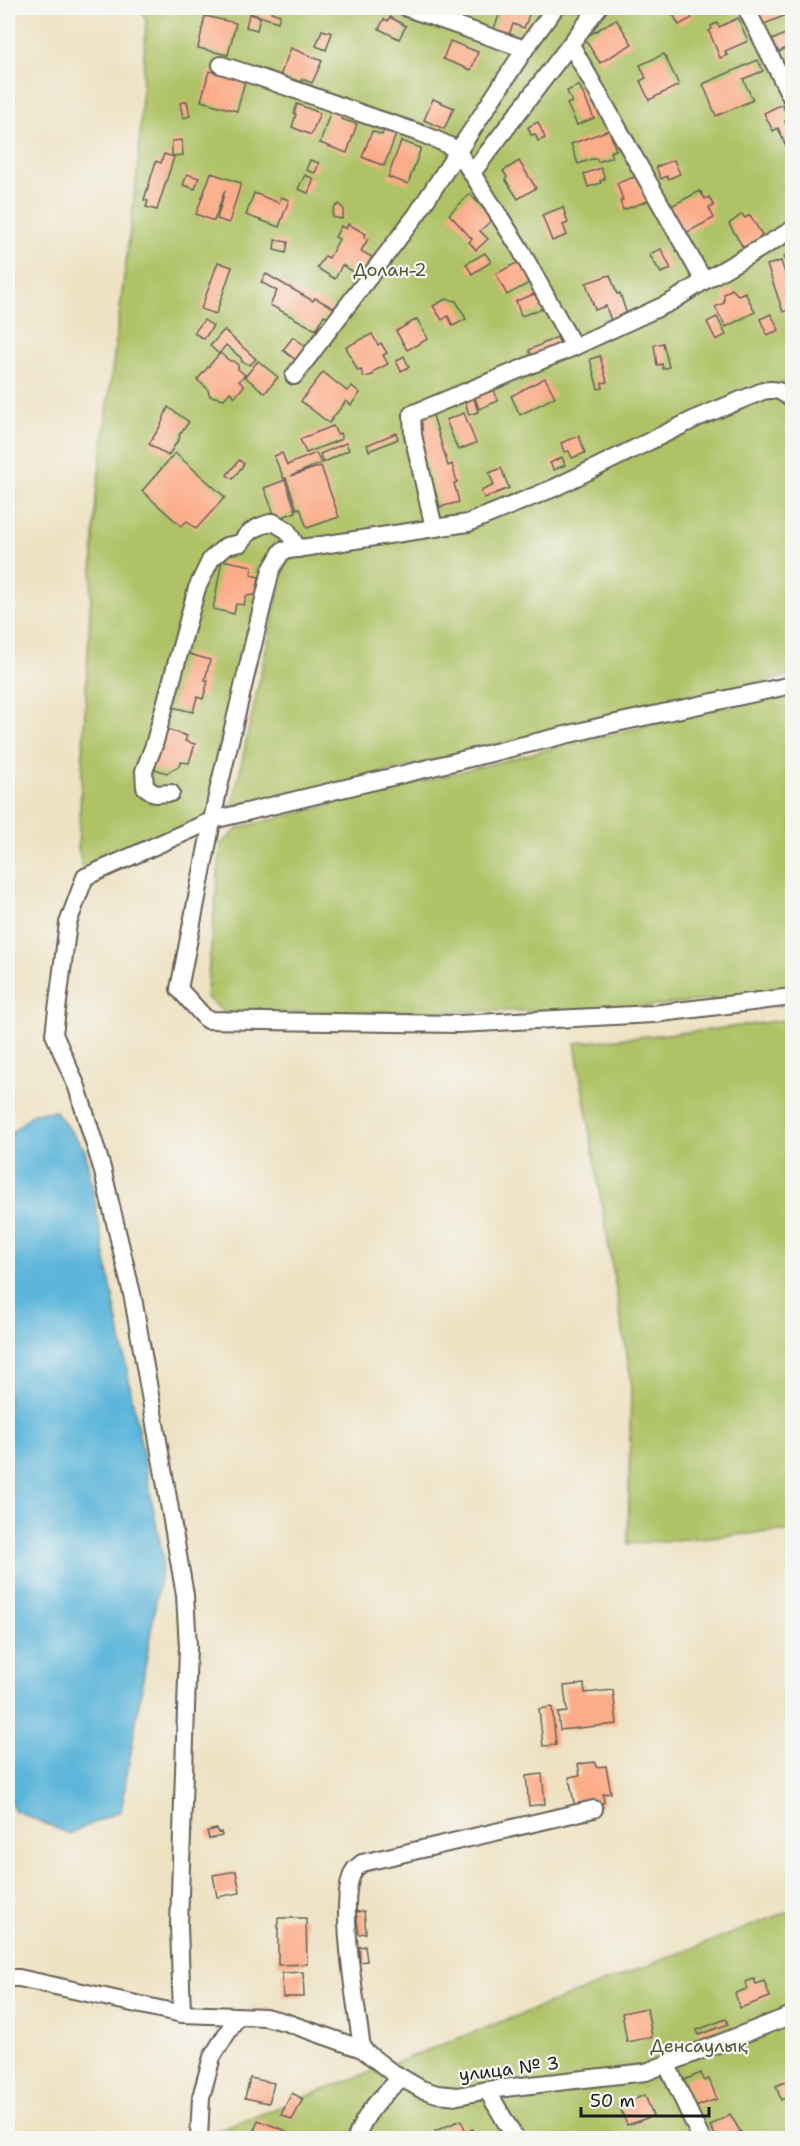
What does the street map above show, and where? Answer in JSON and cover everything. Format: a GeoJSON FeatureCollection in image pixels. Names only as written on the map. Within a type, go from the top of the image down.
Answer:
{"type":"FeatureCollection","features":[{"type":"Feature","properties":{"kind":"street"},"geometry":{"type":"LineString","coordinates":[[406,8],[525,49]]}},
{"type":"Feature","properties":{"kind":"street"},"geometry":{"type":"LineString","coordinates":[[294,376],[417,214],[457,150],[555,8]]}},
{"type":"Feature","properties":{"kind":"street"},"geometry":{"type":"LineString","coordinates":[[472,173],[598,8]]}},
{"type":"Feature","properties":{"kind":"street"},"geometry":{"type":"LineString","coordinates":[[746,8],[792,99]]}},
{"type":"Feature","properties":{"kind":"street"},"geometry":{"type":"LineString","coordinates":[[571,45],[704,281]]}},
{"type":"Feature","properties":{"kind":"street"},"geometry":{"type":"LineString","coordinates":[[221,65],[272,80],[420,133],[457,150],[519,247],[574,347]]}},
{"type":"Feature","properties":{"kind":"street"},"geometry":{"type":"LineString","coordinates":[[434,528],[413,435],[412,414],[574,347],[671,302],[792,230]]}},
{"type":"Feature","properties":{"kind":"street"},"geometry":{"type":"LineString","coordinates":[[792,400],[783,392],[774,389],[763,391],[699,417],[554,488],[468,523],[282,551],[271,570],[218,791],[179,989],[207,1020],[459,1024],[653,1014],[792,997]]}},
{"type":"Feature","properties":{"kind":"street"},"geometry":{"type":"LineString","coordinates":[[171,794],[155,794],[145,787],[144,771],[154,745],[197,588],[211,560],[226,546],[241,543],[244,537],[255,528],[273,522],[286,530],[298,549]]}},
{"type":"Feature","properties":{"kind":"street"},"geometry":{"type":"LineString","coordinates":[[182,2014],[179,1926],[188,1647],[185,1595],[133,1298],[102,1167],[77,1087],[54,1034],[68,923],[84,877],[213,820],[607,725],[792,685]]}},
{"type":"Feature","properties":{"kind":"street"},"geometry":{"type":"LineString","coordinates":[[362,2049],[348,1937],[347,1899],[354,1870],[362,1863],[594,1809]]}},
{"type":"Feature","properties":{"kind":"street","name":"улица № 3"},"geometry":{"type":"LineString","coordinates":[[8,1978],[20,1978],[182,2014],[265,2017],[285,2022],[362,2049],[390,2071],[421,2089],[437,2094],[458,2096],[487,2090],[646,2072],[792,2015]]}},
{"type":"Feature","properties":{"kind":"street"},"geometry":{"type":"LineString","coordinates":[[199,2139],[201,2097],[212,2057],[237,2017]]}},
{"type":"Feature","properties":{"kind":"street"},"geometry":{"type":"LineString","coordinates":[[667,2065],[700,2139]]}},
{"type":"Feature","properties":{"kind":"street"},"geometry":{"type":"LineString","coordinates":[[356,2139],[361,2124],[369,2112],[382,2096],[402,2078]]}},
{"type":"Feature","properties":{"kind":"street"},"geometry":{"type":"LineString","coordinates":[[487,2090],[515,2139]]}},
{"type":"Feature","properties":{"kind":"green space","name":"Долан-2"},"geometry":{"type":"Polygon","coordinates":[[[142,8],[792,8],[792,400],[774,389],[468,523],[282,551],[213,820],[85,877],[78,848],[96,497],[138,167],[146,21],[142,8]]]}},
{"type":"Feature","properties":{"kind":"green space"},"geometry":{"type":"Polygon","coordinates":[[[770,394],[792,406],[792,675],[588,721],[373,776],[232,807],[285,562],[295,553],[470,525],[770,394]]]}},
{"type":"Feature","properties":{"kind":"green space"},"geometry":{"type":"Polygon","coordinates":[[[792,691],[792,986],[763,993],[622,1010],[225,1013],[206,997],[221,844],[239,828],[546,750],[792,691]]]}},
{"type":"Feature","properties":{"kind":"green space"},"geometry":{"type":"Polygon","coordinates":[[[792,1019],[792,1530],[628,1544],[631,1380],[575,1043],[700,1031],[792,1019]]]}},
{"type":"Feature","properties":{"kind":"green space","name":"Денсаулық"},"geometry":{"type":"Polygon","coordinates":[[[792,1910],[792,2138],[199,2138],[792,1910]]]}},
{"type":"Feature","properties":{"kind":"water"},"geometry":{"type":"Polygon","coordinates":[[[55,1111],[85,1150],[163,1559],[121,1811],[69,1834],[14,1810],[8,1792],[8,1136],[34,1113],[55,1111]]]}},
{"type":"Feature","properties":{"kind":"building"},"geometry":{"type":"Polygon","coordinates":[[[251,8],[273,8],[271,12],[280,15],[278,22],[250,13],[251,8]]]}},
{"type":"Feature","properties":{"kind":"building"},"geometry":{"type":"Polygon","coordinates":[[[502,8],[531,10],[524,28],[513,24],[508,37],[493,31],[502,8]]]}},
{"type":"Feature","properties":{"kind":"building"},"geometry":{"type":"Polygon","coordinates":[[[669,8],[701,8],[690,14],[692,18],[679,25],[669,8]]]}},
{"type":"Feature","properties":{"kind":"building"},"geometry":{"type":"Polygon","coordinates":[[[758,8],[788,8],[791,13],[762,25],[756,12],[758,8]]]}},
{"type":"Feature","properties":{"kind":"building"},"geometry":{"type":"Polygon","coordinates":[[[249,14],[260,17],[257,30],[246,27],[249,14]]]}},
{"type":"Feature","properties":{"kind":"building"},"geometry":{"type":"Polygon","coordinates":[[[205,16],[236,23],[228,55],[198,48],[205,16]]]}},
{"type":"Feature","properties":{"kind":"building"},"geometry":{"type":"Polygon","coordinates":[[[390,17],[406,26],[399,39],[379,29],[384,19],[388,21],[390,17]]]}},
{"type":"Feature","properties":{"kind":"building"},"geometry":{"type":"Polygon","coordinates":[[[738,18],[748,41],[725,51],[727,55],[720,58],[709,31],[712,29],[711,26],[717,23],[719,27],[738,18]]]}},
{"type":"Feature","properties":{"kind":"building"},"geometry":{"type":"Polygon","coordinates":[[[616,19],[632,44],[600,63],[584,38],[616,19]]]}},
{"type":"Feature","properties":{"kind":"building"},"geometry":{"type":"Polygon","coordinates":[[[322,30],[332,33],[326,50],[316,46],[322,30]]]}},
{"type":"Feature","properties":{"kind":"building"},"geometry":{"type":"Polygon","coordinates":[[[789,32],[792,45],[775,54],[770,41],[789,32]]]}},
{"type":"Feature","properties":{"kind":"building"},"geometry":{"type":"Polygon","coordinates":[[[450,41],[478,52],[471,70],[443,59],[450,41]]]}},
{"type":"Feature","properties":{"kind":"building"},"geometry":{"type":"Polygon","coordinates":[[[291,48],[322,61],[312,83],[302,79],[300,84],[280,76],[291,48]]]}},
{"type":"Feature","properties":{"kind":"building"},"geometry":{"type":"Polygon","coordinates":[[[664,54],[679,85],[649,100],[640,81],[646,78],[640,65],[664,54]]]}},
{"type":"Feature","properties":{"kind":"building"},"geometry":{"type":"Polygon","coordinates":[[[758,60],[763,71],[743,79],[753,100],[716,116],[703,84],[758,60]]]}},
{"type":"Feature","properties":{"kind":"building"},"geometry":{"type":"Polygon","coordinates":[[[209,71],[245,81],[237,111],[201,101],[209,71]]]}},
{"type":"Feature","properties":{"kind":"building"},"geometry":{"type":"Polygon","coordinates":[[[579,85],[594,118],[577,125],[567,104],[572,102],[567,91],[579,85]]]}},
{"type":"Feature","properties":{"kind":"building"},"geometry":{"type":"Polygon","coordinates":[[[433,99],[454,108],[444,129],[424,120],[433,99]]]}},
{"type":"Feature","properties":{"kind":"building"},"geometry":{"type":"Polygon","coordinates":[[[187,101],[190,116],[183,118],[180,103],[187,101]]]}},
{"type":"Feature","properties":{"kind":"building"},"geometry":{"type":"Polygon","coordinates":[[[297,104],[320,113],[311,135],[292,127],[297,104]]]}},
{"type":"Feature","properties":{"kind":"building"},"geometry":{"type":"Polygon","coordinates":[[[782,104],[789,119],[785,121],[792,137],[792,144],[786,146],[778,128],[773,131],[764,113],[782,104]]]}},
{"type":"Feature","properties":{"kind":"building"},"geometry":{"type":"Polygon","coordinates":[[[331,110],[342,114],[341,119],[357,124],[347,153],[320,143],[331,110]]]}},
{"type":"Feature","properties":{"kind":"building"},"geometry":{"type":"Polygon","coordinates":[[[538,122],[545,138],[538,141],[535,134],[531,135],[528,127],[538,122]]]}},
{"type":"Feature","properties":{"kind":"building"},"geometry":{"type":"Polygon","coordinates":[[[385,127],[397,132],[384,166],[362,157],[372,131],[382,135],[385,127]]]}},
{"type":"Feature","properties":{"kind":"building"},"geometry":{"type":"Polygon","coordinates":[[[609,130],[616,150],[610,152],[612,157],[598,162],[597,159],[592,159],[578,164],[571,144],[609,130]]]}},
{"type":"Feature","properties":{"kind":"building"},"geometry":{"type":"Polygon","coordinates":[[[182,140],[183,155],[172,156],[172,141],[182,140]]]}},
{"type":"Feature","properties":{"kind":"building"},"geometry":{"type":"Polygon","coordinates":[[[401,141],[421,148],[408,184],[388,177],[401,141]]]}},
{"type":"Feature","properties":{"kind":"building"},"geometry":{"type":"Polygon","coordinates":[[[164,154],[174,157],[157,210],[146,207],[148,201],[144,200],[156,161],[161,163],[164,154]]]}},
{"type":"Feature","properties":{"kind":"building"},"geometry":{"type":"Polygon","coordinates":[[[310,160],[319,163],[315,173],[306,170],[310,160]]]}},
{"type":"Feature","properties":{"kind":"building"},"geometry":{"type":"Polygon","coordinates":[[[674,160],[680,174],[661,179],[656,167],[674,160]]]}},
{"type":"Feature","properties":{"kind":"building"},"geometry":{"type":"Polygon","coordinates":[[[519,161],[536,188],[518,199],[505,179],[507,177],[503,171],[519,161]]]}},
{"type":"Feature","properties":{"kind":"building"},"geometry":{"type":"Polygon","coordinates":[[[601,168],[605,179],[600,181],[601,183],[588,187],[584,174],[601,168]]]}},
{"type":"Feature","properties":{"kind":"building"},"geometry":{"type":"Polygon","coordinates":[[[211,173],[241,183],[229,223],[217,219],[225,190],[214,221],[196,214],[211,173]]]}},
{"type":"Feature","properties":{"kind":"building"},"geometry":{"type":"Polygon","coordinates":[[[187,174],[199,178],[195,189],[183,185],[187,174]]]}},
{"type":"Feature","properties":{"kind":"building"},"geometry":{"type":"Polygon","coordinates":[[[305,175],[314,179],[308,193],[298,189],[305,175]]]}},
{"type":"Feature","properties":{"kind":"building"},"geometry":{"type":"Polygon","coordinates":[[[638,176],[641,187],[645,185],[650,200],[623,210],[620,201],[623,200],[617,183],[638,176]]]}},
{"type":"Feature","properties":{"kind":"building"},"geometry":{"type":"Polygon","coordinates":[[[700,191],[705,199],[709,197],[714,206],[709,208],[714,218],[684,234],[669,207],[700,191]]]}},
{"type":"Feature","properties":{"kind":"building"},"geometry":{"type":"Polygon","coordinates":[[[254,193],[279,203],[281,197],[289,200],[279,227],[246,215],[254,193]]]}},
{"type":"Feature","properties":{"kind":"building"},"geometry":{"type":"Polygon","coordinates":[[[470,194],[493,219],[480,231],[488,239],[476,250],[469,242],[472,239],[449,214],[470,194]]]}},
{"type":"Feature","properties":{"kind":"building"},"geometry":{"type":"Polygon","coordinates":[[[339,204],[344,210],[342,219],[332,217],[334,208],[339,204]]]}},
{"type":"Feature","properties":{"kind":"building"},"geometry":{"type":"Polygon","coordinates":[[[563,207],[568,223],[563,225],[567,235],[552,241],[542,215],[563,207]]]}},
{"type":"Feature","properties":{"kind":"building"},"geometry":{"type":"Polygon","coordinates":[[[742,214],[745,218],[750,215],[764,238],[744,249],[729,224],[742,214]]]}},
{"type":"Feature","properties":{"kind":"building"},"geometry":{"type":"Polygon","coordinates":[[[348,224],[366,234],[364,237],[368,239],[361,251],[372,257],[361,276],[342,265],[335,279],[317,268],[325,256],[329,258],[339,239],[335,237],[341,226],[346,229],[348,224]]]}},
{"type":"Feature","properties":{"kind":"building"},"geometry":{"type":"Polygon","coordinates":[[[275,240],[288,242],[286,253],[274,250],[275,240]]]}},
{"type":"Feature","properties":{"kind":"building"},"geometry":{"type":"Polygon","coordinates":[[[661,249],[671,269],[661,273],[649,254],[661,249]]]}},
{"type":"Feature","properties":{"kind":"building"},"geometry":{"type":"Polygon","coordinates":[[[485,253],[491,262],[472,274],[466,264],[485,253]]]}},
{"type":"Feature","properties":{"kind":"building"},"geometry":{"type":"Polygon","coordinates":[[[789,255],[792,272],[788,273],[784,256],[789,255]]]}},
{"type":"Feature","properties":{"kind":"building"},"geometry":{"type":"Polygon","coordinates":[[[522,260],[533,281],[507,295],[496,274],[522,260]]]}},
{"type":"Feature","properties":{"kind":"building"},"geometry":{"type":"Polygon","coordinates":[[[781,261],[792,295],[792,309],[783,312],[767,265],[781,261]]]}},
{"type":"Feature","properties":{"kind":"building"},"geometry":{"type":"Polygon","coordinates":[[[218,262],[232,267],[216,314],[201,309],[218,262]]]}},
{"type":"Feature","properties":{"kind":"building"},"geometry":{"type":"Polygon","coordinates":[[[266,274],[313,301],[315,298],[334,308],[329,318],[324,315],[316,330],[270,305],[277,291],[261,282],[266,274]]]}},
{"type":"Feature","properties":{"kind":"building"},"geometry":{"type":"Polygon","coordinates":[[[610,275],[617,294],[620,293],[627,315],[611,321],[606,306],[595,310],[586,283],[610,275]]]}},
{"type":"Feature","properties":{"kind":"building"},"geometry":{"type":"Polygon","coordinates":[[[732,289],[738,295],[745,292],[755,312],[726,327],[715,307],[724,303],[724,294],[732,289]]]}},
{"type":"Feature","properties":{"kind":"building"},"geometry":{"type":"Polygon","coordinates":[[[537,293],[542,309],[521,316],[516,301],[537,293]]]}},
{"type":"Feature","properties":{"kind":"building"},"geometry":{"type":"Polygon","coordinates":[[[446,299],[456,301],[466,319],[453,326],[448,316],[442,320],[433,306],[446,299]]]}},
{"type":"Feature","properties":{"kind":"building"},"geometry":{"type":"Polygon","coordinates":[[[771,314],[779,330],[767,335],[760,319],[771,314]]]}},
{"type":"Feature","properties":{"kind":"building"},"geometry":{"type":"Polygon","coordinates":[[[717,317],[726,335],[716,340],[707,322],[717,317]]]}},
{"type":"Feature","properties":{"kind":"building"},"geometry":{"type":"Polygon","coordinates":[[[417,319],[428,339],[407,350],[396,331],[417,319]]]}},
{"type":"Feature","properties":{"kind":"building"},"geometry":{"type":"Polygon","coordinates":[[[204,320],[213,326],[204,339],[194,333],[204,320]]]}},
{"type":"Feature","properties":{"kind":"building"},"geometry":{"type":"Polygon","coordinates":[[[224,330],[256,359],[250,365],[242,362],[241,358],[226,345],[219,354],[210,346],[224,330]]]}},
{"type":"Feature","properties":{"kind":"building"},"geometry":{"type":"Polygon","coordinates":[[[372,334],[378,345],[381,343],[387,353],[383,355],[388,364],[374,371],[373,375],[364,377],[361,370],[358,371],[346,347],[372,334]]]}},
{"type":"Feature","properties":{"kind":"building"},"geometry":{"type":"Polygon","coordinates":[[[293,337],[308,348],[297,361],[283,350],[293,337]]]}},
{"type":"Feature","properties":{"kind":"building"},"geometry":{"type":"Polygon","coordinates":[[[557,337],[560,344],[532,357],[529,350],[557,337]]]}},
{"type":"Feature","properties":{"kind":"building"},"geometry":{"type":"Polygon","coordinates":[[[663,343],[669,367],[663,369],[662,364],[657,365],[654,345],[663,343]]]}},
{"type":"Feature","properties":{"kind":"building"},"geometry":{"type":"Polygon","coordinates":[[[220,353],[238,365],[238,369],[245,375],[239,381],[244,386],[235,397],[230,392],[224,399],[210,396],[207,388],[197,380],[220,353]]]}},
{"type":"Feature","properties":{"kind":"building"},"geometry":{"type":"Polygon","coordinates":[[[404,356],[409,367],[401,371],[396,361],[404,356]]]}},
{"type":"Feature","properties":{"kind":"building"},"geometry":{"type":"Polygon","coordinates":[[[600,356],[607,382],[602,383],[603,388],[598,389],[590,359],[600,356]]]}},
{"type":"Feature","properties":{"kind":"building"},"geometry":{"type":"Polygon","coordinates":[[[258,361],[278,377],[265,393],[245,377],[258,361]]]}},
{"type":"Feature","properties":{"kind":"building"},"geometry":{"type":"Polygon","coordinates":[[[323,372],[347,391],[352,386],[360,393],[351,405],[346,401],[329,423],[301,401],[323,372]]]}},
{"type":"Feature","properties":{"kind":"building"},"geometry":{"type":"Polygon","coordinates":[[[545,378],[555,397],[520,415],[511,396],[545,378]]]}},
{"type":"Feature","properties":{"kind":"building"},"geometry":{"type":"Polygon","coordinates":[[[493,387],[498,401],[479,409],[475,398],[477,393],[493,387]]]}},
{"type":"Feature","properties":{"kind":"building"},"geometry":{"type":"Polygon","coordinates":[[[473,395],[478,412],[469,415],[464,398],[473,395]]]}},
{"type":"Feature","properties":{"kind":"building"},"geometry":{"type":"Polygon","coordinates":[[[168,407],[189,422],[168,456],[149,444],[161,425],[168,407]]]}},
{"type":"Feature","properties":{"kind":"building"},"geometry":{"type":"Polygon","coordinates":[[[464,413],[476,443],[458,450],[446,420],[464,413]]]}},
{"type":"Feature","properties":{"kind":"building"},"geometry":{"type":"Polygon","coordinates":[[[433,415],[448,466],[452,464],[459,502],[440,507],[419,438],[422,430],[419,419],[433,415]]]}},
{"type":"Feature","properties":{"kind":"building"},"geometry":{"type":"Polygon","coordinates":[[[333,426],[342,439],[306,453],[300,439],[333,426]]]}},
{"type":"Feature","properties":{"kind":"building"},"geometry":{"type":"Polygon","coordinates":[[[396,433],[398,439],[369,451],[367,445],[396,433]]]}},
{"type":"Feature","properties":{"kind":"building"},"geometry":{"type":"Polygon","coordinates":[[[579,436],[585,453],[572,458],[569,451],[564,452],[561,443],[579,436]]]}},
{"type":"Feature","properties":{"kind":"building"},"geometry":{"type":"Polygon","coordinates":[[[346,443],[349,450],[323,463],[320,454],[346,443]]]}},
{"type":"Feature","properties":{"kind":"building"},"geometry":{"type":"Polygon","coordinates":[[[175,453],[225,497],[196,529],[187,521],[181,526],[142,491],[175,453]]]}},
{"type":"Feature","properties":{"kind":"building"},"geometry":{"type":"Polygon","coordinates":[[[282,453],[287,465],[316,453],[321,463],[291,476],[321,466],[339,517],[307,528],[300,508],[297,509],[286,478],[284,479],[274,456],[282,453]]]}},
{"type":"Feature","properties":{"kind":"building"},"geometry":{"type":"Polygon","coordinates":[[[562,457],[565,465],[554,470],[550,463],[562,457]]]}},
{"type":"Feature","properties":{"kind":"building"},"geometry":{"type":"Polygon","coordinates":[[[239,460],[244,464],[233,479],[227,475],[239,460]]]}},
{"type":"Feature","properties":{"kind":"building"},"geometry":{"type":"Polygon","coordinates":[[[501,468],[509,488],[484,498],[481,491],[494,485],[489,473],[501,468]]]}},
{"type":"Feature","properties":{"kind":"building"},"geometry":{"type":"Polygon","coordinates":[[[285,480],[296,512],[276,519],[264,488],[285,480]]]}},
{"type":"Feature","properties":{"kind":"building"},"geometry":{"type":"Polygon","coordinates":[[[222,560],[252,566],[251,575],[259,577],[256,595],[246,596],[244,605],[236,604],[234,614],[213,609],[222,560]]]}},
{"type":"Feature","properties":{"kind":"building"},"geometry":{"type":"Polygon","coordinates":[[[186,653],[210,660],[203,699],[197,697],[193,712],[172,707],[186,653]]]}},
{"type":"Feature","properties":{"kind":"building"},"geometry":{"type":"Polygon","coordinates":[[[164,728],[187,736],[185,741],[195,744],[189,763],[181,762],[179,766],[167,773],[151,768],[164,728]]]}},
{"type":"Feature","properties":{"kind":"building"},"geometry":{"type":"Polygon","coordinates":[[[584,1684],[585,1693],[613,1690],[617,1724],[560,1730],[558,1713],[567,1712],[564,1686],[584,1684]]]}},
{"type":"Feature","properties":{"kind":"building"},"geometry":{"type":"Polygon","coordinates":[[[552,1707],[556,1745],[543,1746],[539,1709],[552,1707]]]}},
{"type":"Feature","properties":{"kind":"building"},"geometry":{"type":"Polygon","coordinates":[[[595,1762],[596,1767],[606,1766],[611,1793],[603,1794],[604,1803],[575,1808],[569,1777],[580,1775],[578,1764],[595,1762]]]}},
{"type":"Feature","properties":{"kind":"building"},"geometry":{"type":"Polygon","coordinates":[[[542,1774],[545,1804],[529,1806],[526,1776],[542,1774]]]}},
{"type":"Feature","properties":{"kind":"building"},"geometry":{"type":"Polygon","coordinates":[[[217,1829],[222,1836],[209,1839],[207,1831],[217,1829]]]}},
{"type":"Feature","properties":{"kind":"building"},"geometry":{"type":"Polygon","coordinates":[[[236,1871],[240,1893],[217,1897],[213,1875],[236,1871]]]}},
{"type":"Feature","properties":{"kind":"building"},"geometry":{"type":"Polygon","coordinates":[[[364,1911],[366,1933],[359,1934],[356,1912],[364,1911]]]}},
{"type":"Feature","properties":{"kind":"building"},"geometry":{"type":"Polygon","coordinates":[[[278,1918],[306,1918],[307,1964],[278,1965],[278,1918]]]}},
{"type":"Feature","properties":{"kind":"building"},"geometry":{"type":"Polygon","coordinates":[[[365,1946],[367,1961],[360,1962],[359,1947],[365,1946]]]}},
{"type":"Feature","properties":{"kind":"building"},"geometry":{"type":"Polygon","coordinates":[[[303,1972],[304,1997],[283,1997],[282,1973],[303,1972]]]}},
{"type":"Feature","properties":{"kind":"building"},"geometry":{"type":"Polygon","coordinates":[[[754,1979],[756,1984],[764,1981],[770,1997],[740,2008],[735,1993],[747,1989],[745,1982],[754,1979]]]}},
{"type":"Feature","properties":{"kind":"building"},"geometry":{"type":"Polygon","coordinates":[[[647,2008],[652,2037],[627,2042],[622,2013],[647,2008]]]}},
{"type":"Feature","properties":{"kind":"building"},"geometry":{"type":"Polygon","coordinates":[[[726,2019],[728,2024],[699,2035],[697,2030],[726,2019]]]}},
{"type":"Feature","properties":{"kind":"building"},"geometry":{"type":"Polygon","coordinates":[[[701,2073],[704,2081],[709,2079],[717,2099],[695,2107],[684,2080],[701,2073]]]}},
{"type":"Feature","properties":{"kind":"building"},"geometry":{"type":"Polygon","coordinates":[[[250,2078],[274,2083],[269,2103],[245,2098],[250,2078]]]}},
{"type":"Feature","properties":{"kind":"building"},"geometry":{"type":"Polygon","coordinates":[[[792,2079],[792,2095],[781,2100],[776,2086],[792,2079]]]}},
{"type":"Feature","properties":{"kind":"building"},"geometry":{"type":"Polygon","coordinates":[[[292,2093],[303,2099],[292,2120],[281,2114],[292,2093]]]}},
{"type":"Feature","properties":{"kind":"building"},"geometry":{"type":"Polygon","coordinates":[[[645,2095],[653,2116],[627,2125],[619,2105],[645,2095]]]}},
{"type":"Feature","properties":{"kind":"building"},"geometry":{"type":"Polygon","coordinates":[[[730,2114],[744,2138],[717,2138],[710,2126],[730,2114]]]}},
{"type":"Feature","properties":{"kind":"building"},"geometry":{"type":"Polygon","coordinates":[[[258,2120],[286,2131],[283,2138],[252,2138],[258,2120]]]}},
{"type":"Feature","properties":{"kind":"building"},"geometry":{"type":"Polygon","coordinates":[[[461,2120],[466,2132],[473,2129],[475,2136],[438,2138],[435,2131],[461,2120]]]}}]}
